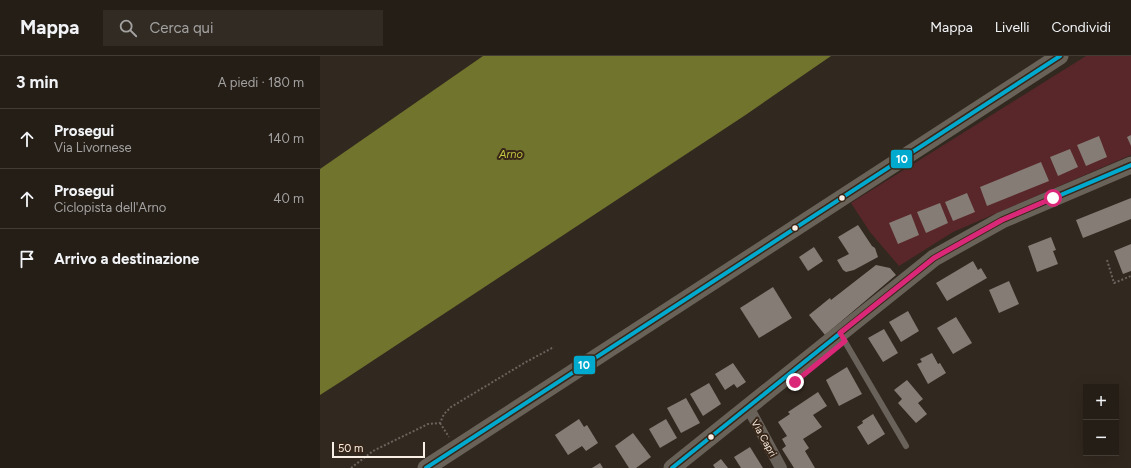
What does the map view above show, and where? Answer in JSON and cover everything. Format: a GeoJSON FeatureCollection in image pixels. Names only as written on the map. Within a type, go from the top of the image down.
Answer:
{"type":"FeatureCollection","features":[{"type":"Feature","properties":{"kind":"main road"},"geometry":{"type":"LineString","coordinates":[[426,468],[1060,56]]}},
{"type":"Feature","properties":{"kind":"main road"},"geometry":{"type":"LineString","coordinates":[[672,468],[911,276],[946,250],[1002,220],[1131,165]]}},
{"type":"Feature","properties":{"kind":"street","name":"Via Capri"},"geometry":{"type":"LineString","coordinates":[[748,407],[781,468]]}},
{"type":"Feature","properties":{"kind":"lane"},"geometry":{"type":"LineString","coordinates":[[840,333],[906,446]]}},
{"type":"Feature","properties":{"kind":"path"},"geometry":{"type":"LineString","coordinates":[[1107,260],[1114,283],[1131,276]]}},
{"type":"Feature","properties":{"kind":"path"},"geometry":{"type":"LineString","coordinates":[[351,468],[373,451],[428,424],[440,423],[444,414],[451,407],[554,347]]}},
{"type":"Feature","properties":{"kind":"shaded area"},"geometry":{"type":"Polygon","coordinates":[[[1086,56],[1131,56],[1131,155],[953,232],[899,266],[870,232],[851,203],[1086,56]]]}},
{"type":"Feature","properties":{"kind":"water","name":"Arno"},"geometry":{"type":"Polygon","coordinates":[[[483,56],[831,56],[744,116],[320,395],[320,169],[483,56]]]}},
{"type":"Feature","properties":{"kind":"building"},"geometry":{"type":"Polygon","coordinates":[[[1131,135],[1131,146],[1127,137],[1131,135]]]}},
{"type":"Feature","properties":{"kind":"building"},"geometry":{"type":"Polygon","coordinates":[[[1099,136],[1107,157],[1086,166],[1077,145],[1099,136]]]}},
{"type":"Feature","properties":{"kind":"building"},"geometry":{"type":"Polygon","coordinates":[[[1070,149],[1078,167],[1058,176],[1050,157],[1070,149]]]}},
{"type":"Feature","properties":{"kind":"building"},"geometry":{"type":"Polygon","coordinates":[[[1041,162],[1049,181],[987,206],[980,187],[1041,162]]]}},
{"type":"Feature","properties":{"kind":"building"},"geometry":{"type":"Polygon","coordinates":[[[967,193],[975,212],[953,221],[945,202],[967,193]]]}},
{"type":"Feature","properties":{"kind":"building"},"geometry":{"type":"Polygon","coordinates":[[[1131,198],[1131,219],[1083,238],[1076,220],[1131,198]]]}},
{"type":"Feature","properties":{"kind":"building"},"geometry":{"type":"Polygon","coordinates":[[[940,203],[948,223],[926,233],[917,212],[940,203]]]}},
{"type":"Feature","properties":{"kind":"building"},"geometry":{"type":"Polygon","coordinates":[[[911,214],[919,235],[898,244],[889,223],[911,214]]]}},
{"type":"Feature","properties":{"kind":"building"},"geometry":{"type":"Polygon","coordinates":[[[858,225],[872,246],[875,248],[878,257],[854,270],[846,272],[837,260],[849,254],[838,237],[858,225]]]}},
{"type":"Feature","properties":{"kind":"building"},"geometry":{"type":"Polygon","coordinates":[[[1051,237],[1056,250],[1053,251],[1058,264],[1037,272],[1028,246],[1051,237]]]}},
{"type":"Feature","properties":{"kind":"building"},"geometry":{"type":"Polygon","coordinates":[[[1131,244],[1131,271],[1123,274],[1114,251],[1131,244]]]}},
{"type":"Feature","properties":{"kind":"building"},"geometry":{"type":"Polygon","coordinates":[[[814,247],[823,261],[808,271],[799,257],[814,247]]]}},
{"type":"Feature","properties":{"kind":"building"},"geometry":{"type":"Polygon","coordinates":[[[973,261],[978,270],[981,268],[987,278],[947,301],[936,283],[973,261]]]}},
{"type":"Feature","properties":{"kind":"building"},"geometry":{"type":"Polygon","coordinates":[[[876,265],[890,268],[896,275],[825,335],[809,315],[876,265]]]}},
{"type":"Feature","properties":{"kind":"building"},"geometry":{"type":"Polygon","coordinates":[[[1009,281],[1019,304],[999,313],[989,290],[1009,281]]]}},
{"type":"Feature","properties":{"kind":"building"},"geometry":{"type":"Polygon","coordinates":[[[773,287],[792,318],[759,338],[740,308],[773,287]]]}},
{"type":"Feature","properties":{"kind":"building"},"geometry":{"type":"Polygon","coordinates":[[[908,311],[919,331],[901,342],[889,322],[908,311]]]}},
{"type":"Feature","properties":{"kind":"building"},"geometry":{"type":"Polygon","coordinates":[[[956,317],[972,343],[953,354],[937,328],[956,317]]]}},
{"type":"Feature","properties":{"kind":"building"},"geometry":{"type":"Polygon","coordinates":[[[884,329],[898,353],[883,362],[868,338],[884,329]]]}},
{"type":"Feature","properties":{"kind":"building"},"geometry":{"type":"Polygon","coordinates":[[[932,353],[938,364],[940,363],[946,373],[928,384],[917,364],[922,362],[920,359],[932,353]]]}},
{"type":"Feature","properties":{"kind":"building"},"geometry":{"type":"Polygon","coordinates":[[[733,363],[746,382],[737,388],[734,384],[725,390],[715,374],[733,363]]]}},
{"type":"Feature","properties":{"kind":"building"},"geometry":{"type":"Polygon","coordinates":[[[847,367],[862,394],[839,406],[826,380],[847,367]]]}},
{"type":"Feature","properties":{"kind":"building"},"geometry":{"type":"Polygon","coordinates":[[[907,380],[923,399],[918,403],[927,414],[916,423],[898,403],[902,399],[894,390],[907,380]]]}},
{"type":"Feature","properties":{"kind":"building"},"geometry":{"type":"Polygon","coordinates":[[[709,383],[721,404],[703,416],[690,394],[709,383]]]}},
{"type":"Feature","properties":{"kind":"building"},"geometry":{"type":"Polygon","coordinates":[[[818,392],[827,406],[813,415],[822,427],[803,439],[809,448],[805,451],[815,468],[794,468],[782,449],[786,446],[782,439],[787,436],[778,422],[790,414],[788,412],[818,392]]]}},
{"type":"Feature","properties":{"kind":"building"},"geometry":{"type":"Polygon","coordinates":[[[686,398],[700,423],[681,433],[667,408],[686,398]]]}},
{"type":"Feature","properties":{"kind":"building"},"geometry":{"type":"Polygon","coordinates":[[[873,414],[885,434],[868,445],[857,427],[863,423],[862,421],[873,414]]]}},
{"type":"Feature","properties":{"kind":"building"},"geometry":{"type":"Polygon","coordinates":[[[579,419],[584,427],[587,425],[598,443],[586,451],[582,446],[568,455],[555,435],[579,419]]]}},
{"type":"Feature","properties":{"kind":"building"},"geometry":{"type":"Polygon","coordinates":[[[666,419],[677,438],[660,448],[649,429],[666,419]]]}},
{"type":"Feature","properties":{"kind":"building"},"geometry":{"type":"Polygon","coordinates":[[[633,433],[651,457],[636,468],[629,468],[615,446],[633,433]]]}},
{"type":"Feature","properties":{"kind":"building"},"geometry":{"type":"Polygon","coordinates":[[[750,447],[763,468],[741,468],[734,457],[750,447]]]}},
{"type":"Feature","properties":{"kind":"building"},"geometry":{"type":"Polygon","coordinates":[[[721,459],[728,468],[715,468],[713,465],[721,459]]]}},
{"type":"Feature","properties":{"kind":"building"},"geometry":{"type":"Polygon","coordinates":[[[600,463],[603,468],[592,468],[600,463]]]}},
{"type":"Feature","properties":{"kind":"transit line","name":"10"},"geometry":{"type":"LineString","coordinates":[[426,468],[1060,56]]}},
{"type":"Feature","properties":{"kind":"transit line","name":"10"},"geometry":{"type":"LineString","coordinates":[[672,468],[934,258],[1002,220],[1131,165]]}},
{"type":"Feature","properties":{"kind":"route"},"geometry":{"type":"LineString","coordinates":[[795,382],[845,341],[840,333],[934,258],[1002,220],[1053,198]]}}]}
